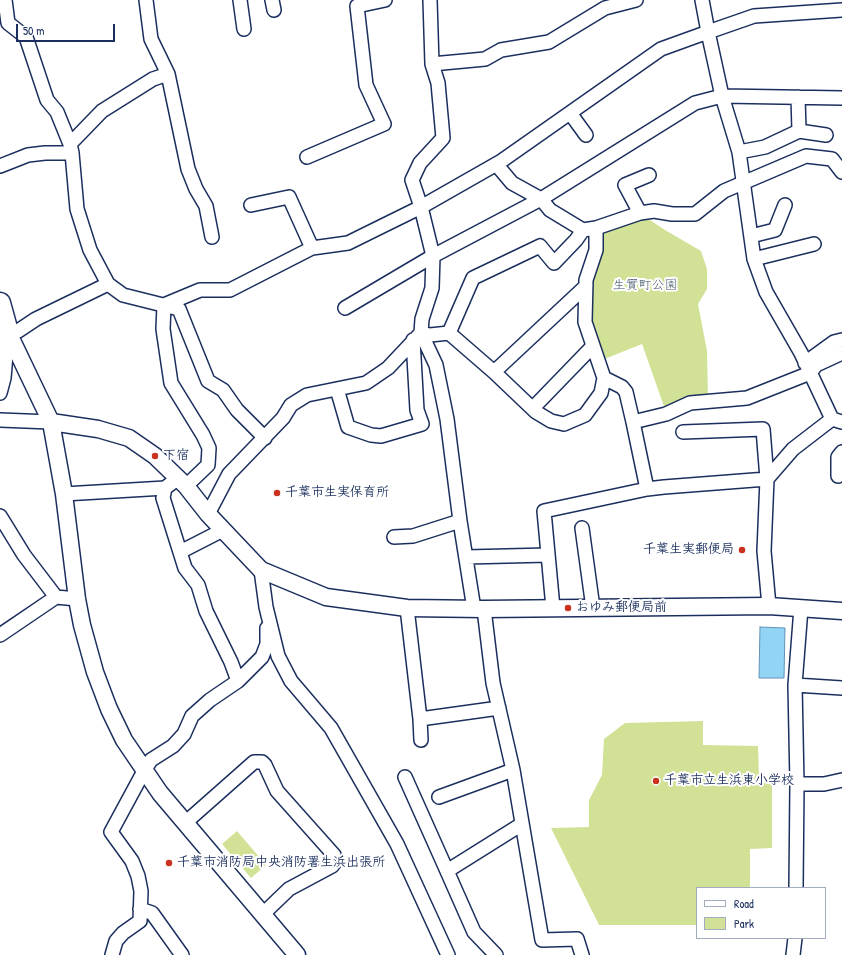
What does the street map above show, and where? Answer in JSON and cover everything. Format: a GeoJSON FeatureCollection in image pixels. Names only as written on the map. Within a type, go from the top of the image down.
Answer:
{"type":"FeatureCollection","features":[{"type":"Feature","properties":{"kind":"main road"},"geometry":{"type":"LineString","coordinates":[[0,303],[4,335]]}},
{"type":"Feature","properties":{"kind":"street"},"geometry":{"type":"LineString","coordinates":[[5,0],[8,23],[26,37],[47,100],[57,112],[71,149],[77,208],[90,250],[108,284],[123,295],[179,309],[208,381],[223,390],[237,410],[265,438]]}},
{"type":"Feature","properties":{"kind":"street"},"geometry":{"type":"LineString","coordinates":[[146,0],[150,39],[168,74],[188,169],[196,189],[206,206],[212,238]]}},
{"type":"Feature","properties":{"kind":"street"},"geometry":{"type":"LineString","coordinates":[[240,0],[244,29]]}},
{"type":"Feature","properties":{"kind":"street"},"geometry":{"type":"LineString","coordinates":[[307,157],[384,124],[366,85],[357,6],[385,0]]}},
{"type":"Feature","properties":{"kind":"street"},"geometry":{"type":"LineString","coordinates":[[336,389],[348,427],[371,435],[381,436],[422,424],[417,410],[417,336],[432,288],[433,256],[421,207],[412,180],[420,163],[443,138],[438,83],[432,64],[430,0]]}},
{"type":"Feature","properties":{"kind":"street"},"geometry":{"type":"LineString","coordinates":[[432,64],[485,59],[501,50],[549,42],[605,8],[636,0]]}},
{"type":"Feature","properties":{"kind":"street"},"geometry":{"type":"LineString","coordinates":[[553,608],[544,511],[647,489],[767,479],[793,449],[837,420],[766,292],[754,259],[740,152],[722,96],[702,0]]}},
{"type":"Feature","properties":{"kind":"street"},"geometry":{"type":"LineString","coordinates":[[164,305],[200,290],[230,290],[312,248],[348,243],[421,207],[496,164],[660,49],[754,16],[842,10]]}},
{"type":"Feature","properties":{"kind":"street"},"geometry":{"type":"LineString","coordinates":[[0,166],[28,155],[71,149],[102,111],[153,79],[168,74]]}},
{"type":"Feature","properties":{"kind":"street"},"geometry":{"type":"LineString","coordinates":[[345,308],[433,256],[541,199],[695,103],[722,96],[842,98]]}},
{"type":"Feature","properties":{"kind":"street"},"geometry":{"type":"LineString","coordinates":[[798,97],[799,131]]}},
{"type":"Feature","properties":{"kind":"street"},"geometry":{"type":"LineString","coordinates":[[570,113],[586,135]]}},
{"type":"Feature","properties":{"kind":"street"},"geometry":{"type":"LineString","coordinates":[[740,152],[765,147],[799,131],[826,135]]}},
{"type":"Feature","properties":{"kind":"street"},"geometry":{"type":"LineString","coordinates":[[449,333],[473,278],[540,246],[554,263],[589,229],[640,213],[654,211],[672,214],[695,214],[724,191],[806,156],[832,159],[842,172]]}},
{"type":"Feature","properties":{"kind":"street"},"geometry":{"type":"LineString","coordinates":[[208,514],[230,474],[283,418],[292,405],[307,395],[366,383],[388,368],[417,336],[449,333],[533,408],[551,421],[564,424],[585,415],[601,393],[604,378],[585,322],[586,280],[596,250],[589,229],[550,210],[541,199],[512,183],[496,164]]}},
{"type":"Feature","properties":{"kind":"street"},"geometry":{"type":"LineString","coordinates":[[640,213],[625,185],[649,175]]}},
{"type":"Feature","properties":{"kind":"street"},"geometry":{"type":"LineString","coordinates":[[251,205],[289,197],[312,248]]}},
{"type":"Feature","properties":{"kind":"street"},"geometry":{"type":"LineString","coordinates":[[751,236],[775,230],[785,205]]}},
{"type":"Feature","properties":{"kind":"street"},"geometry":{"type":"LineString","coordinates":[[754,259],[814,244]]}},
{"type":"Feature","properties":{"kind":"street"},"geometry":{"type":"LineString","coordinates":[[4,335],[18,331],[36,319],[108,284]]}},
{"type":"Feature","properties":{"kind":"street"},"geometry":{"type":"LineString","coordinates":[[494,372],[586,286]]}},
{"type":"Feature","properties":{"kind":"street"},"geometry":{"type":"LineString","coordinates":[[64,494],[164,488],[182,482],[208,465],[209,448],[203,435],[171,383],[164,329],[164,305]]}},
{"type":"Feature","properties":{"kind":"street"},"geometry":{"type":"LineString","coordinates":[[0,393],[4,378],[4,335]]}},
{"type":"Feature","properties":{"kind":"street"},"geometry":{"type":"LineString","coordinates":[[4,335],[51,422],[64,494],[77,599],[88,647],[109,709],[124,740],[160,793],[298,955]]}},
{"type":"Feature","properties":{"kind":"street"},"geometry":{"type":"LineString","coordinates":[[417,336],[436,365],[447,419],[466,557],[479,609],[493,682],[513,770],[542,940],[577,939],[582,955]]}},
{"type":"Feature","properties":{"kind":"street"},"geometry":{"type":"LineString","coordinates":[[807,368],[834,342],[842,340]]}},
{"type":"Feature","properties":{"kind":"street"},"geometry":{"type":"LineString","coordinates":[[533,408],[593,346]]}},
{"type":"Feature","properties":{"kind":"street"},"geometry":{"type":"LineString","coordinates":[[633,422],[666,414],[690,403],[747,398],[807,368],[842,353]]}},
{"type":"Feature","properties":{"kind":"street"},"geometry":{"type":"LineString","coordinates":[[604,378],[622,387],[626,392],[647,489]]}},
{"type":"Feature","properties":{"kind":"street"},"geometry":{"type":"LineString","coordinates":[[0,420],[51,422],[98,429],[129,438],[155,456],[182,482],[208,514],[261,570],[326,596],[407,608],[479,609],[769,606],[842,611]]}},
{"type":"Feature","properties":{"kind":"street"},"geometry":{"type":"LineString","coordinates":[[683,432],[763,429],[767,479],[764,551],[769,606]]}},
{"type":"Feature","properties":{"kind":"street"},"geometry":{"type":"LineString","coordinates":[[838,476],[838,457],[842,452]]}},
{"type":"Feature","properties":{"kind":"street"},"geometry":{"type":"LineString","coordinates":[[164,488],[163,498],[185,568],[198,585],[206,611],[231,662],[238,681]]}},
{"type":"Feature","properties":{"kind":"street"},"geometry":{"type":"LineString","coordinates":[[0,516],[24,555],[56,597]]}},
{"type":"Feature","properties":{"kind":"street"},"geometry":{"type":"LineString","coordinates":[[394,537],[413,536],[460,522]]}},
{"type":"Feature","properties":{"kind":"street"},"geometry":{"type":"LineString","coordinates":[[582,528],[593,608]]}},
{"type":"Feature","properties":{"kind":"street"},"geometry":{"type":"LineString","coordinates":[[180,552],[223,530]]}},
{"type":"Feature","properties":{"kind":"street"},"geometry":{"type":"LineString","coordinates":[[466,557],[548,555]]}},
{"type":"Feature","properties":{"kind":"street"},"geometry":{"type":"LineString","coordinates":[[261,570],[266,607],[278,656],[291,681],[331,728],[398,844],[448,955]]}},
{"type":"Feature","properties":{"kind":"street"},"geometry":{"type":"LineString","coordinates":[[0,635],[56,597],[77,599]]}},
{"type":"Feature","properties":{"kind":"street"},"geometry":{"type":"LineString","coordinates":[[112,955],[116,942],[123,933],[140,921],[141,891],[138,876],[132,861],[112,832],[151,760],[173,746],[184,734],[192,716],[210,700],[238,681],[262,657],[267,644],[266,607]]}},
{"type":"Feature","properties":{"kind":"street"},"geometry":{"type":"LineString","coordinates":[[407,608],[420,719],[421,740]]}},
{"type":"Feature","properties":{"kind":"street"},"geometry":{"type":"LineString","coordinates":[[796,887],[797,784],[794,685],[801,608]]}},
{"type":"Feature","properties":{"kind":"street"},"geometry":{"type":"LineString","coordinates":[[794,685],[842,688]]}},
{"type":"Feature","properties":{"kind":"street"},"geometry":{"type":"LineString","coordinates":[[420,719],[499,708]]}},
{"type":"Feature","properties":{"kind":"street"},"geometry":{"type":"LineString","coordinates":[[185,823],[254,762],[262,762],[265,765],[277,791],[334,855],[335,862],[332,866],[289,889],[263,914]]}},
{"type":"Feature","properties":{"kind":"street"},"geometry":{"type":"LineString","coordinates":[[438,797],[513,770]]}},
{"type":"Feature","properties":{"kind":"street"},"geometry":{"type":"LineString","coordinates":[[405,777],[474,932],[496,955]]}},
{"type":"Feature","properties":{"kind":"street"},"geometry":{"type":"LineString","coordinates":[[797,784],[824,784],[842,780]]}},
{"type":"Feature","properties":{"kind":"street"},"geometry":{"type":"LineString","coordinates":[[447,871],[522,824]]}},
{"type":"Feature","properties":{"kind":"street"},"geometry":{"type":"LineString","coordinates":[[140,909],[152,913],[182,955]]}},
{"type":"Feature","properties":{"kind":"street"},"geometry":{"type":"LineString","coordinates":[[795,939],[796,954]]}},
{"type":"Feature","properties":{"kind":"green space","name":"生實町公園"},"geometry":{"type":"Polygon","coordinates":[[[647,218],[701,251],[707,269],[707,289],[698,304],[707,351],[708,399],[666,412],[642,344],[602,360],[590,322],[587,298],[599,229],[647,218]]]}},
{"type":"Feature","properties":{"kind":"green space"},"geometry":{"type":"Polygon","coordinates":[[[703,721],[703,745],[758,746],[759,777],[772,778],[772,848],[750,849],[750,887],[696,887],[696,925],[599,925],[551,828],[589,827],[589,800],[602,775],[604,739],[625,723],[703,721]]]}},
{"type":"Feature","properties":{"kind":"green space"},"geometry":{"type":"Polygon","coordinates":[[[237,831],[266,865],[251,878],[222,844],[237,831]]]}},
{"type":"Feature","properties":{"kind":"water"},"geometry":{"type":"Polygon","coordinates":[[[760,627],[785,628],[784,678],[759,678],[760,627]]]}},
{"type":"Feature","properties":{"kind":"place","name":"下宿"},"geometry":{"type":"Point","coordinates":[155,456]}},
{"type":"Feature","properties":{"kind":"place","name":"千葉市生実保育所"},"geometry":{"type":"Point","coordinates":[277,493]}},
{"type":"Feature","properties":{"kind":"place","name":"千葉生実郵便局"},"geometry":{"type":"Point","coordinates":[742,550]}},
{"type":"Feature","properties":{"kind":"place","name":"おゆみ郵便局前"},"geometry":{"type":"Point","coordinates":[568,608]}},
{"type":"Feature","properties":{"kind":"place","name":"千葉市立生浜東小学校"},"geometry":{"type":"Point","coordinates":[656,781]}},
{"type":"Feature","properties":{"kind":"place","name":"千葉市消防局中央消防署生浜出張所"},"geometry":{"type":"Point","coordinates":[169,863]}}]}
